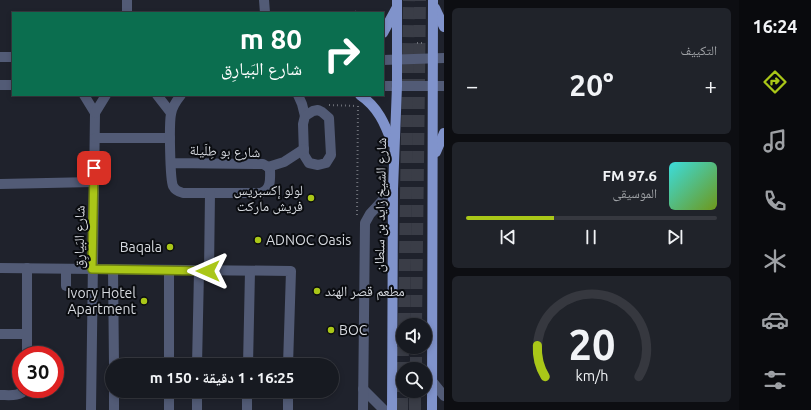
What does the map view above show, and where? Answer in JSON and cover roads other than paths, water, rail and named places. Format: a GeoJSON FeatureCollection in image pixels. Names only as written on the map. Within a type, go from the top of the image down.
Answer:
{"type":"FeatureCollection","features":[{"type":"Feature","properties":{"kind":"main road"},"geometry":{"type":"LineString","coordinates":[[384,31],[397,2]]}},
{"type":"Feature","properties":{"kind":"main road","name":"شارع الشيخ زايد بن سلطان"},"geometry":{"type":"LineString","coordinates":[[392,410],[393,189],[397,86],[397,2]]}},
{"type":"Feature","properties":{"kind":"main road"},"geometry":{"type":"LineString","coordinates":[[433,2],[444,27]]}},
{"type":"Feature","properties":{"kind":"main road"},"geometry":{"type":"LineString","coordinates":[[432,381],[434,158],[433,2]]}},
{"type":"Feature","properties":{"kind":"main road"},"geometry":{"type":"LineString","coordinates":[[361,96],[380,114],[394,147]]}},
{"type":"Feature","properties":{"kind":"main road"},"geometry":{"type":"LineString","coordinates":[[434,158],[444,133]]}},
{"type":"Feature","properties":{"kind":"main road"},"geometry":{"type":"LineString","coordinates":[[432,398],[432,410]]}},
{"type":"Feature","properties":{"kind":"street"},"geometry":{"type":"LineString","coordinates":[[127,0],[127,12]]}},
{"type":"Feature","properties":{"kind":"street"},"geometry":{"type":"LineString","coordinates":[[264,0],[265,12]]}},
{"type":"Feature","properties":{"kind":"street"},"geometry":{"type":"LineString","coordinates":[[0,57],[12,57]]}},
{"type":"Feature","properties":{"kind":"street"},"geometry":{"type":"LineString","coordinates":[[384,60],[444,58]]}},
{"type":"Feature","properties":{"kind":"street"},"geometry":{"type":"LineString","coordinates":[[0,85],[12,85]]}},
{"type":"Feature","properties":{"kind":"street"},"geometry":{"type":"LineString","coordinates":[[384,86],[444,86]]}},
{"type":"Feature","properties":{"kind":"street"},"geometry":{"type":"LineString","coordinates":[[85,96],[95,114],[105,96]]}},
{"type":"Feature","properties":{"kind":"street"},"geometry":{"type":"LineString","coordinates":[[158,96],[171,113]]}},
{"type":"Feature","properties":{"kind":"street","name":"شارع بو طِلَيلة"},"geometry":{"type":"LineString","coordinates":[[171,163],[260,164],[270,168],[270,184],[264,192],[261,193],[183,193],[177,190],[172,184],[171,163],[170,138],[171,113],[180,96]]}},
{"type":"Feature","properties":{"kind":"street"},"geometry":{"type":"LineString","coordinates":[[298,96],[302,104],[304,116],[304,156],[313,165],[322,165],[331,155],[329,118],[318,110],[304,116]]}},
{"type":"Feature","properties":{"kind":"street","name":"شارع البَيارِق"},"geometry":{"type":"LineString","coordinates":[[91,410],[95,114]]}},
{"type":"Feature","properties":{"kind":"street"},"geometry":{"type":"LineString","coordinates":[[95,138],[170,138]]}},
{"type":"Feature","properties":{"kind":"street"},"geometry":{"type":"LineString","coordinates":[[268,167],[288,160],[304,149]]}},
{"type":"Feature","properties":{"kind":"street"},"geometry":{"type":"LineString","coordinates":[[0,184],[94,182]]}},
{"type":"Feature","properties":{"kind":"street"},"geometry":{"type":"LineString","coordinates":[[363,410],[366,223],[370,214],[393,189]]}},
{"type":"Feature","properties":{"kind":"street"},"geometry":{"type":"LineString","coordinates":[[198,358],[210,193]]}},
{"type":"Feature","properties":{"kind":"street"},"geometry":{"type":"LineString","coordinates":[[0,268],[290,271],[288,358]]}},
{"type":"Feature","properties":{"kind":"street"},"geometry":{"type":"LineString","coordinates":[[27,268],[27,346]]}},
{"type":"Feature","properties":{"kind":"street"},"geometry":{"type":"LineString","coordinates":[[66,269],[66,286]]}},
{"type":"Feature","properties":{"kind":"street"},"geometry":{"type":"LineString","coordinates":[[113,270],[114,358]]}},
{"type":"Feature","properties":{"kind":"street"},"geometry":{"type":"LineString","coordinates":[[170,270],[170,358]]}},
{"type":"Feature","properties":{"kind":"street"},"geometry":{"type":"LineString","coordinates":[[248,358],[250,271]]}},
{"type":"Feature","properties":{"kind":"street"},"geometry":{"type":"LineString","coordinates":[[0,334],[27,334]]}},
{"type":"Feature","properties":{"kind":"street"},"geometry":{"type":"LineString","coordinates":[[432,381],[444,396]]}},
{"type":"Feature","properties":{"kind":"street"},"geometry":{"type":"LineString","coordinates":[[363,389],[384,410]]}},
{"type":"Feature","properties":{"kind":"street"},"geometry":{"type":"LineString","coordinates":[[0,395],[12,395]]}},
{"type":"Feature","properties":{"kind":"street"},"geometry":{"type":"LineString","coordinates":[[114,398],[114,410]]}},
{"type":"Feature","properties":{"kind":"street"},"geometry":{"type":"LineString","coordinates":[[170,398],[170,410]]}},
{"type":"Feature","properties":{"kind":"street"},"geometry":{"type":"LineString","coordinates":[[197,398],[197,410]]}},
{"type":"Feature","properties":{"kind":"street"},"geometry":{"type":"LineString","coordinates":[[247,398],[247,410]]}},
{"type":"Feature","properties":{"kind":"street"},"geometry":{"type":"LineString","coordinates":[[288,398],[288,410]]}},
{"type":"Feature","properties":{"kind":"tunnel"},"geometry":{"type":"LineString","coordinates":[[404,318],[409,0]]}},
{"type":"Feature","properties":{"kind":"tunnel"},"geometry":{"type":"LineString","coordinates":[[416,318],[420,0]]}},
{"type":"Feature","properties":{"kind":"tunnel"},"geometry":{"type":"LineString","coordinates":[[402,410],[403,354]]}},
{"type":"Feature","properties":{"kind":"tunnel"},"geometry":{"type":"LineString","coordinates":[[416,354],[416,362]]}},
{"type":"Feature","properties":{"kind":"tunnel"},"geometry":{"type":"LineString","coordinates":[[415,398],[415,410]]}},
{"type":"Feature","properties":{"kind":"place","name":"لولو إكسبريس فريش ماركت"},"geometry":{"type":"Point","coordinates":[311,198]}},
{"type":"Feature","properties":{"kind":"place","name":"ADNOC Oasis"},"geometry":{"type":"Point","coordinates":[258,240]}},
{"type":"Feature","properties":{"kind":"place","name":"Baqala"},"geometry":{"type":"Point","coordinates":[170,247]}},
{"type":"Feature","properties":{"kind":"place","name":"مطعم قصر الهند"},"geometry":{"type":"Point","coordinates":[317,291]}},
{"type":"Feature","properties":{"kind":"place","name":"Ivory Hotel Apartment"},"geometry":{"type":"Point","coordinates":[144,301]}},
{"type":"Feature","properties":{"kind":"place","name":"BOC"},"geometry":{"type":"Point","coordinates":[331,330]}}]}
